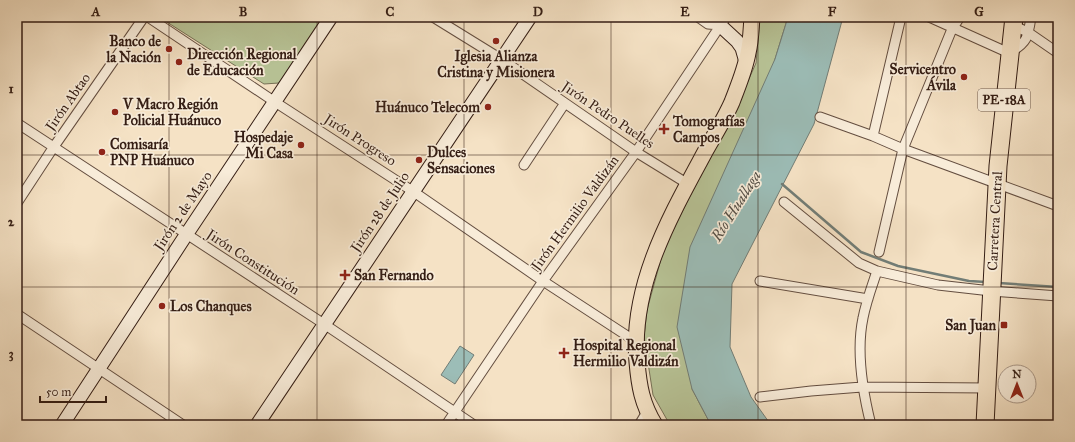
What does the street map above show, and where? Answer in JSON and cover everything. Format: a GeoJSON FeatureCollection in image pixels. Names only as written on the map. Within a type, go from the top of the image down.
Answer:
{"type":"FeatureCollection","features":[{"type":"Feature","properties":{"kind":"highway","name":"Carretera Central"},"geometry":{"type":"LineString","coordinates":[[985,425],[997,184],[1013,21]]}},
{"type":"Feature","properties":{"kind":"main road"},"geometry":{"type":"LineString","coordinates":[[655,425],[647,412],[641,395],[635,341],[637,320],[646,280],[667,224],[732,103],[746,62],[752,17]]}},
{"type":"Feature","properties":{"kind":"street","name":"Jirón Abtao"},"geometry":{"type":"LineString","coordinates":[[17,203],[53,148],[144,17]]}},
{"type":"Feature","properties":{"kind":"street","name":"Jirón Progreso"},"geometry":{"type":"LineString","coordinates":[[148,17],[275,102],[414,192],[543,281],[635,341]]}},
{"type":"Feature","properties":{"kind":"street","name":"Jirón 2 de Mayo"},"geometry":{"type":"LineString","coordinates":[[62,425],[331,17]]}},
{"type":"Feature","properties":{"kind":"street","name":"Jirón Pedro Puelles"},"geometry":{"type":"LineString","coordinates":[[433,17],[501,59],[636,152],[688,184]]}},
{"type":"Feature","properties":{"kind":"street","name":"Jirón 28 de Julio"},"geometry":{"type":"LineString","coordinates":[[256,425],[414,192],[530,17]]}},
{"type":"Feature","properties":{"kind":"street"},"geometry":{"type":"LineString","coordinates":[[698,17],[708,24],[719,20],[742,48],[746,62]]}},
{"type":"Feature","properties":{"kind":"street"},"geometry":{"type":"LineString","coordinates":[[873,136],[901,17]]}},
{"type":"Feature","properties":{"kind":"street"},"geometry":{"type":"LineString","coordinates":[[929,17],[952,29],[1009,53],[1022,46],[1029,33],[1031,17]]}},
{"type":"Feature","properties":{"kind":"street"},"geometry":{"type":"LineString","coordinates":[[879,252],[903,148],[952,29],[960,17]]}},
{"type":"Feature","properties":{"kind":"street","name":"Jirón Hermilio Valdizán"},"geometry":{"type":"LineString","coordinates":[[446,425],[543,281],[636,152],[719,20]]}},
{"type":"Feature","properties":{"kind":"street"},"geometry":{"type":"LineString","coordinates":[[1013,21],[1058,54]]}},
{"type":"Feature","properties":{"kind":"street"},"geometry":{"type":"LineString","coordinates":[[524,165],[565,103]]}},
{"type":"Feature","properties":{"kind":"street"},"geometry":{"type":"LineString","coordinates":[[820,117],[1058,206]]}},
{"type":"Feature","properties":{"kind":"street","name":"Jirón Constitución"},"geometry":{"type":"LineString","coordinates":[[17,123],[324,324],[474,425]]}},
{"type":"Feature","properties":{"kind":"street"},"geometry":{"type":"LineString","coordinates":[[784,202],[860,263],[877,271],[938,285],[1058,296]]}},
{"type":"Feature","properties":{"kind":"street"},"geometry":{"type":"LineString","coordinates":[[871,425],[862,387],[861,338],[863,318],[877,271]]}},
{"type":"Feature","properties":{"kind":"street"},"geometry":{"type":"LineString","coordinates":[[760,281],[868,299]]}},
{"type":"Feature","properties":{"kind":"street"},"geometry":{"type":"LineString","coordinates":[[17,314],[184,425]]}},
{"type":"Feature","properties":{"kind":"street"},"geometry":{"type":"LineString","coordinates":[[760,397],[862,387],[986,388]]}},
{"type":"Feature","properties":{"kind":"street"},"geometry":{"type":"LineString","coordinates":[[639,425],[647,412]]}},
{"type":"Feature","properties":{"kind":"green space"},"geometry":{"type":"Polygon","coordinates":[[[159,17],[323,17],[279,83],[264,84],[159,17]]]}},
{"type":"Feature","properties":{"kind":"green space"},"geometry":{"type":"Polygon","coordinates":[[[760,17],[788,17],[775,59],[692,389],[711,425],[670,425],[653,395],[644,337],[647,310],[664,248],[733,115],[756,63],[760,17]]]}},
{"type":"Feature","properties":{"kind":"water","name":"Río Huallaga"},"geometry":{"type":"Polygon","coordinates":[[[788,17],[843,17],[814,124],[732,284],[730,347],[751,397],[771,425],[711,425],[692,389],[677,327],[690,247],[775,59],[788,17]]]}},
{"type":"Feature","properties":{"kind":"water"},"geometry":{"type":"Polygon","coordinates":[[[460,346],[474,355],[455,384],[441,375],[460,346]]]}},
{"type":"Feature","properties":{"kind":"waterway"},"geometry":{"type":"LineString","coordinates":[[782,184],[861,252],[898,266],[969,281],[986,282]]}},
{"type":"Feature","properties":{"kind":"waterway"},"geometry":{"type":"LineString","coordinates":[[999,283],[1058,287]]}},
{"type":"Feature","properties":{"kind":"place","name":"Iglesia Alianza Cristina y Misionera"},"geometry":{"type":"Point","coordinates":[496,41]}},
{"type":"Feature","properties":{"kind":"place","name":"Banco de la Nación"},"geometry":{"type":"Point","coordinates":[169,49]}},
{"type":"Feature","properties":{"kind":"place","name":"Dirección Regional de Educación"},"geometry":{"type":"Point","coordinates":[179,62]}},
{"type":"Feature","properties":{"kind":"place","name":"Servicentro Ávila"},"geometry":{"type":"Point","coordinates":[964,77]}},
{"type":"Feature","properties":{"kind":"place","name":"Huánuco Telecom"},"geometry":{"type":"Point","coordinates":[488,107]}},
{"type":"Feature","properties":{"kind":"place","name":"V Macro Región Policial Huánuco"},"geometry":{"type":"Point","coordinates":[115,112]}},
{"type":"Feature","properties":{"kind":"place","name":"Tomografías Campos"},"geometry":{"type":"Point","coordinates":[664,129]}},
{"type":"Feature","properties":{"kind":"place","name":"Hospedaje Mi Casa"},"geometry":{"type":"Point","coordinates":[301,145]}},
{"type":"Feature","properties":{"kind":"place","name":"Comisaría PNP Huánuco"},"geometry":{"type":"Point","coordinates":[102,152]}},
{"type":"Feature","properties":{"kind":"place","name":"Dulces Sensaciones"},"geometry":{"type":"Point","coordinates":[419,160]}},
{"type":"Feature","properties":{"kind":"place","name":"San Fernando"},"geometry":{"type":"Point","coordinates":[345,275]}},
{"type":"Feature","properties":{"kind":"place","name":"Los Chanques"},"geometry":{"type":"Point","coordinates":[162,306]}},
{"type":"Feature","properties":{"kind":"place","name":"San Juan"},"geometry":{"type":"Point","coordinates":[1004,325]}},
{"type":"Feature","properties":{"kind":"place","name":"Hospital Regional Hermilio Valdizán"},"geometry":{"type":"Point","coordinates":[564,353]}}]}
